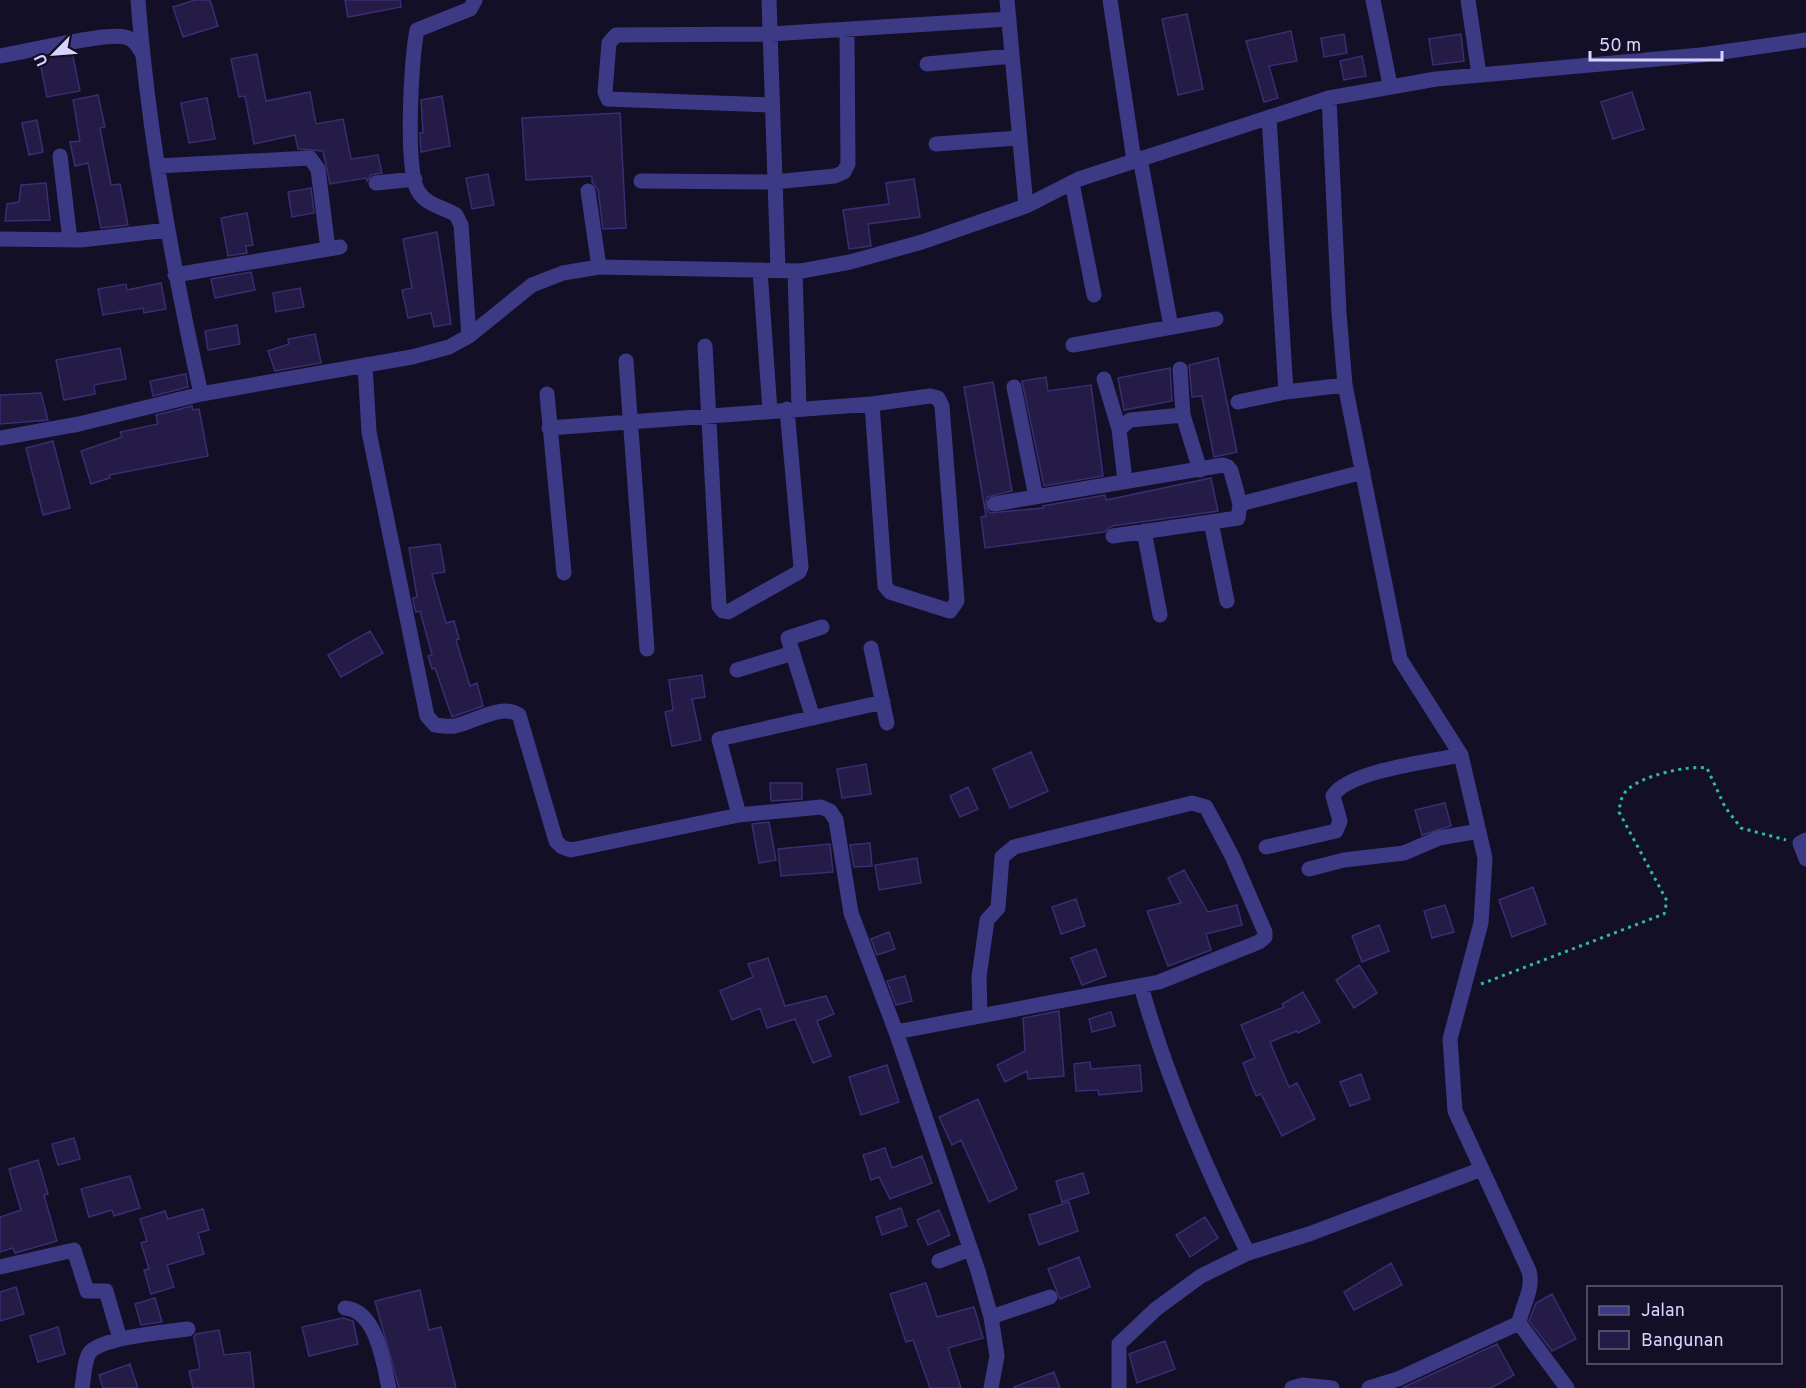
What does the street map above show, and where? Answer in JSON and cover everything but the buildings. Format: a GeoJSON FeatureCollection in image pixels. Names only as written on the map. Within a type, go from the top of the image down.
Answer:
{"type":"FeatureCollection","features":[{"type":"Feature","properties":{"kind":"street"},"geometry":{"type":"LineString","coordinates":[[138,0],[142,53],[157,166],[175,275],[201,394]]}},
{"type":"Feature","properties":{"kind":"street"},"geometry":{"type":"LineString","coordinates":[[469,336],[461,225],[456,215],[427,202],[417,190],[411,106],[417,30],[470,9],[475,0]]}},
{"type":"Feature","properties":{"kind":"street"},"geometry":{"type":"LineString","coordinates":[[769,0],[778,270]]}},
{"type":"Feature","properties":{"kind":"street"},"geometry":{"type":"LineString","coordinates":[[1007,0],[1026,206]]}},
{"type":"Feature","properties":{"kind":"street"},"geometry":{"type":"LineString","coordinates":[[1110,0],[1137,159],[1171,327]]}},
{"type":"Feature","properties":{"kind":"street"},"geometry":{"type":"LineString","coordinates":[[1373,0],[1390,85]]}},
{"type":"Feature","properties":{"kind":"street"},"geometry":{"type":"LineString","coordinates":[[1468,0],[1479,74]]}},
{"type":"Feature","properties":{"kind":"street"},"geometry":{"type":"LineString","coordinates":[[771,105],[608,99],[605,92],[609,43],[616,35],[770,34],[1009,19]]}},
{"type":"Feature","properties":{"kind":"street"},"geometry":{"type":"LineString","coordinates":[[641,182],[774,182],[836,176],[844,172],[848,164],[848,30]]}},
{"type":"Feature","properties":{"kind":"street"},"geometry":{"type":"LineString","coordinates":[[0,56],[83,40],[123,36],[132,40],[142,53]]}},
{"type":"Feature","properties":{"kind":"street"},"geometry":{"type":"LineString","coordinates":[[0,438],[79,424],[201,394],[412,357],[449,347],[469,336],[532,285],[563,273],[599,267],[795,271],[850,262],[922,242],[1026,206],[1072,183],[1137,159],[1329,98],[1390,85],[1479,74],[1701,55],[1806,40]]}},
{"type":"Feature","properties":{"kind":"street"},"geometry":{"type":"LineString","coordinates":[[927,64],[1012,56]]}},
{"type":"Feature","properties":{"kind":"street"},"geometry":{"type":"LineString","coordinates":[[1329,98],[1339,313],[1346,385],[1400,659],[1461,755],[1485,858],[1481,923],[1450,1040],[1455,1111],[1531,1280],[1519,1323],[1398,1379],[1370,1388]]}},
{"type":"Feature","properties":{"kind":"street"},"geometry":{"type":"LineString","coordinates":[[1269,117],[1286,392]]}},
{"type":"Feature","properties":{"kind":"street"},"geometry":{"type":"LineString","coordinates":[[936,144],[1019,138]]}},
{"type":"Feature","properties":{"kind":"street"},"geometry":{"type":"LineString","coordinates":[[60,156],[69,240]]}},
{"type":"Feature","properties":{"kind":"street"},"geometry":{"type":"LineString","coordinates":[[157,166],[310,158],[318,169],[334,248],[175,275]]}},
{"type":"Feature","properties":{"kind":"street"},"geometry":{"type":"LineString","coordinates":[[376,183],[415,179]]}},
{"type":"Feature","properties":{"kind":"street"},"geometry":{"type":"LineString","coordinates":[[1072,183],[1094,295]]}},
{"type":"Feature","properties":{"kind":"street"},"geometry":{"type":"LineString","coordinates":[[588,191],[599,267]]}},
{"type":"Feature","properties":{"kind":"street"},"geometry":{"type":"LineString","coordinates":[[0,239],[69,240],[168,230]]}},
{"type":"Feature","properties":{"kind":"street"},"geometry":{"type":"LineString","coordinates":[[760,270],[770,411]]}},
{"type":"Feature","properties":{"kind":"street"},"geometry":{"type":"LineString","coordinates":[[705,346],[719,606],[723,611],[728,612],[799,572],[801,567],[793,409],[795,271]]}},
{"type":"Feature","properties":{"kind":"street"},"geometry":{"type":"LineString","coordinates":[[1073,345],[1216,319]]}},
{"type":"Feature","properties":{"kind":"street"},"geometry":{"type":"LineString","coordinates":[[626,361],[647,649]]}},
{"type":"Feature","properties":{"kind":"street"},"geometry":{"type":"LineString","coordinates":[[364,365],[369,432],[427,716],[435,725],[452,726],[503,710],[512,710],[519,716],[556,841],[562,847],[571,850],[740,815],[821,807],[830,811],[836,820],[851,913],[896,1032],[991,1317],[997,1356],[991,1388]]}},
{"type":"Feature","properties":{"kind":"street"},"geometry":{"type":"LineString","coordinates":[[1180,369],[1183,415],[1200,470]]}},
{"type":"Feature","properties":{"kind":"street"},"geometry":{"type":"LineString","coordinates":[[1104,379],[1119,429],[1125,481]]}},
{"type":"Feature","properties":{"kind":"street"},"geometry":{"type":"LineString","coordinates":[[1238,402],[1286,392],[1346,385]]}},
{"type":"Feature","properties":{"kind":"street"},"geometry":{"type":"LineString","coordinates":[[1014,387],[1036,497]]}},
{"type":"Feature","properties":{"kind":"street"},"geometry":{"type":"LineString","coordinates":[[547,394],[564,573]]}},
{"type":"Feature","properties":{"kind":"street"},"geometry":{"type":"LineString","coordinates":[[549,428],[872,404],[930,396],[938,398],[942,406],[957,601],[950,611],[890,592],[885,586],[872,404]]}},
{"type":"Feature","properties":{"kind":"street"},"geometry":{"type":"LineString","coordinates":[[1119,429],[1130,420],[1183,415]]}},
{"type":"Feature","properties":{"kind":"street"},"geometry":{"type":"LineString","coordinates":[[994,504],[1228,466],[1240,504],[1238,518],[1113,536]]}},
{"type":"Feature","properties":{"kind":"street"},"geometry":{"type":"LineString","coordinates":[[1240,504],[1363,472]]}},
{"type":"Feature","properties":{"kind":"street"},"geometry":{"type":"LineString","coordinates":[[1211,522],[1227,601]]}},
{"type":"Feature","properties":{"kind":"street"},"geometry":{"type":"LineString","coordinates":[[1144,531],[1160,615]]}},
{"type":"Feature","properties":{"kind":"street"},"geometry":{"type":"LineString","coordinates":[[813,718],[788,638],[822,627]]}},
{"type":"Feature","properties":{"kind":"street"},"geometry":{"type":"LineString","coordinates":[[871,648],[886,723]]}},
{"type":"Feature","properties":{"kind":"street"},"geometry":{"type":"LineString","coordinates":[[737,670],[793,653]]}},
{"type":"Feature","properties":{"kind":"street"},"geometry":{"type":"LineString","coordinates":[[740,815],[719,739],[883,702]]}},
{"type":"Feature","properties":{"kind":"street"},"geometry":{"type":"LineString","coordinates":[[1266,847],[1336,831],[1340,821],[1333,796],[1337,788],[1356,779],[1461,755]]}},
{"type":"Feature","properties":{"kind":"street"},"geometry":{"type":"LineString","coordinates":[[896,1032],[1159,982],[1259,942],[1265,937],[1243,880],[1206,807],[1192,803],[1148,813],[1014,847],[1002,857],[998,908],[987,920],[979,977],[980,1015]]}},
{"type":"Feature","properties":{"kind":"street"},"geometry":{"type":"LineString","coordinates":[[1309,869],[1344,860],[1404,853],[1439,838],[1479,831]]}},
{"type":"Feature","properties":{"kind":"street"},"geometry":{"type":"LineString","coordinates":[[1803,841],[1806,859]]}},
{"type":"Feature","properties":{"kind":"street"},"geometry":{"type":"LineString","coordinates":[[1141,986],[1156,1042],[1218,1193],[1248,1253]]}},
{"type":"Feature","properties":{"kind":"street"},"geometry":{"type":"LineString","coordinates":[[1119,1388],[1119,1344],[1156,1309],[1201,1276],[1248,1253],[1309,1234],[1482,1169]]}},
{"type":"Feature","properties":{"kind":"street"},"geometry":{"type":"LineString","coordinates":[[0,1267],[74,1250],[87,1291],[106,1291],[120,1339]]}},
{"type":"Feature","properties":{"kind":"street"},"geometry":{"type":"LineString","coordinates":[[939,1261],[970,1250]]}},
{"type":"Feature","properties":{"kind":"street"},"geometry":{"type":"LineString","coordinates":[[991,1317],[1050,1297]]}},
{"type":"Feature","properties":{"kind":"street"},"geometry":{"type":"LineString","coordinates":[[345,1308],[355,1309],[365,1316],[373,1332],[389,1388]]}},
{"type":"Feature","properties":{"kind":"street"},"geometry":{"type":"LineString","coordinates":[[1519,1323],[1567,1388]]}},
{"type":"Feature","properties":{"kind":"street"},"geometry":{"type":"LineString","coordinates":[[82,1388],[88,1357],[92,1350],[120,1339],[188,1329]]}},
{"type":"Feature","properties":{"kind":"street"},"geometry":{"type":"LineString","coordinates":[[1292,1388],[1303,1385],[1332,1388]]}},
{"type":"Feature","properties":{"kind":"path"},"geometry":{"type":"LineString","coordinates":[[1463,991],[1664,914],[1667,901],[1618,812],[1625,791],[1637,782],[1695,766],[1707,768],[1732,819],[1741,828],[1750,833],[1803,841]]}}]}
